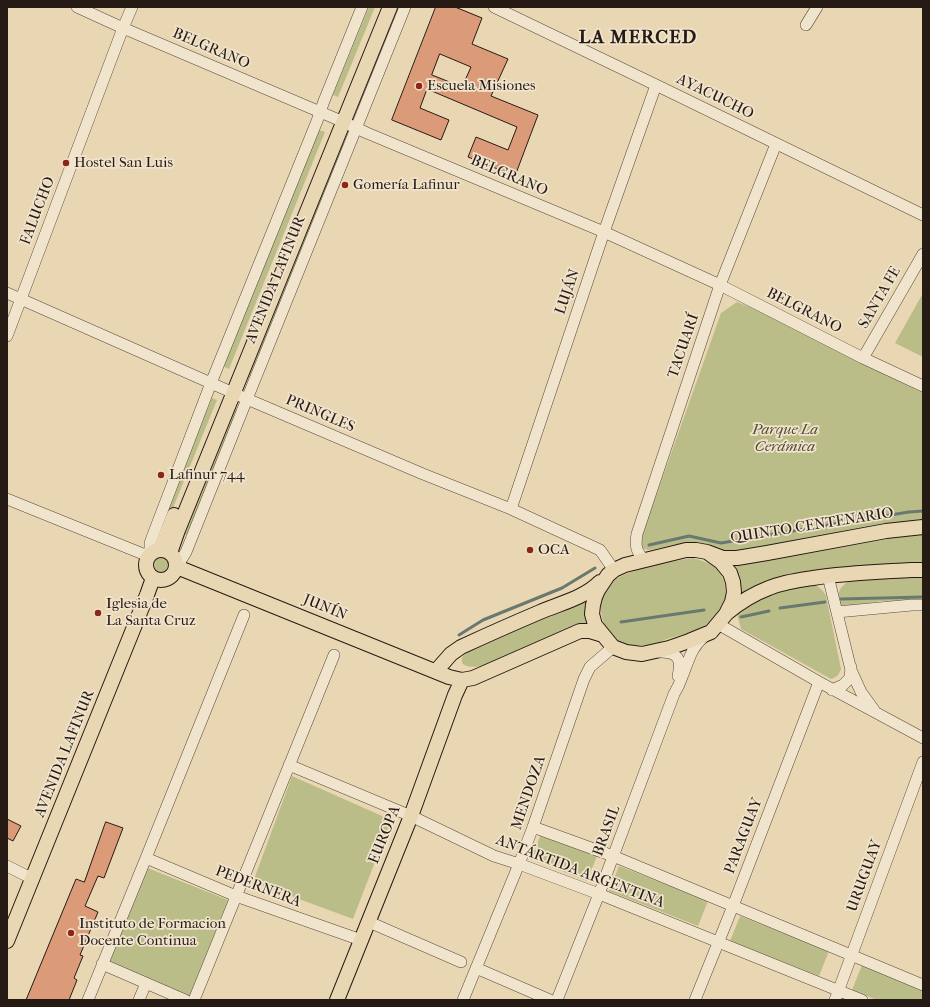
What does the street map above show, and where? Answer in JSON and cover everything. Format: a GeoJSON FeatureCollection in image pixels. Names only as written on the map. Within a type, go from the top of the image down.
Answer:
{"type":"FeatureCollection","features":[{"type":"Feature","properties":{"kind":"main road","name":"AVENIDA LAFINUR"},"geometry":{"type":"LineString","coordinates":[[344,122],[379,7]]}},
{"type":"Feature","properties":{"kind":"main road","name":"AVENIDA LAFINUR"},"geometry":{"type":"LineString","coordinates":[[164,557],[178,530],[229,391],[344,122],[390,7]]}},
{"type":"Feature","properties":{"kind":"main road","name":"QUINTO CENTENARIO"},"geometry":{"type":"LineString","coordinates":[[707,552],[723,558],[737,558],[886,531],[923,527]]}},
{"type":"Feature","properties":{"kind":"main road"},"geometry":{"type":"LineString","coordinates":[[436,671],[451,654],[461,647],[583,595],[594,588],[611,572],[626,565],[686,550],[707,552],[721,562],[730,573],[734,592],[732,602],[718,623]]}},
{"type":"Feature","properties":{"kind":"main road"},"geometry":{"type":"LineString","coordinates":[[164,557],[173,575],[166,580],[157,580],[153,578],[148,573],[146,566],[147,559],[164,557]]}},
{"type":"Feature","properties":{"kind":"main road","name":"JUNÍN"},"geometry":{"type":"LineString","coordinates":[[164,557],[449,677],[462,680]]}},
{"type":"Feature","properties":{"kind":"main road"},"geometry":{"type":"LineString","coordinates":[[611,572],[595,597],[592,614],[595,625],[613,647],[626,652],[642,654],[669,648],[689,641],[718,623],[737,604],[769,587],[798,580],[828,576],[923,570]]}},
{"type":"Feature","properties":{"kind":"main road","name":"AVENIDA LAFINUR"},"geometry":{"type":"LineString","coordinates":[[7,941],[153,578]]}},
{"type":"Feature","properties":{"kind":"main road"},"geometry":{"type":"LineString","coordinates":[[462,680],[473,678],[580,631],[590,631],[603,634]]}},
{"type":"Feature","properties":{"kind":"main road","name":"EUROPA"},"geometry":{"type":"LineString","coordinates":[[337,1000],[411,816],[455,695],[462,680]]}},
{"type":"Feature","properties":{"kind":"street","name":"BELGRANO"},"geometry":{"type":"LineString","coordinates":[[77,7],[123,28],[604,232],[720,285],[863,358],[923,386]]}},
{"type":"Feature","properties":{"kind":"street","name":"FALUCHO"},"geometry":{"type":"LineString","coordinates":[[7,336],[132,7]]}},
{"type":"Feature","properties":{"kind":"street","name":"AVENIDA LAFINUR"},"geometry":{"type":"LineString","coordinates":[[362,7],[211,383],[152,535],[150,543],[164,557],[181,560],[186,552],[247,399],[344,122],[405,7]]}},
{"type":"Feature","properties":{"kind":"street","name":"AYACUCHO"},"geometry":{"type":"LineString","coordinates":[[494,7],[923,215]]}},
{"type":"Feature","properties":{"kind":"street"},"geometry":{"type":"LineString","coordinates":[[806,25],[816,7]]}},
{"type":"Feature","properties":{"kind":"street","name":"LUJÁN"},"geometry":{"type":"LineString","coordinates":[[511,510],[604,232],[656,85]]}},
{"type":"Feature","properties":{"kind":"street","name":"TACUARÍ"},"geometry":{"type":"LineString","coordinates":[[644,560],[638,553],[636,547],[635,543],[637,534],[720,285],[776,144]]}},
{"type":"Feature","properties":{"kind":"street","name":"SANTA FE"},"geometry":{"type":"LineString","coordinates":[[863,358],[923,254]]}},
{"type":"Feature","properties":{"kind":"street","name":"PRINGLES"},"geometry":{"type":"LineString","coordinates":[[7,293],[247,399],[511,510],[600,550],[611,572]]}},
{"type":"Feature","properties":{"kind":"street","name":"JUNÍN"},"geometry":{"type":"LineString","coordinates":[[7,499],[164,557]]}},
{"type":"Feature","properties":{"kind":"street"},"geometry":{"type":"LineString","coordinates":[[828,576],[851,667],[861,692],[877,713]]}},
{"type":"Feature","properties":{"kind":"street"},"geometry":{"type":"LineString","coordinates":[[837,612],[912,604],[923,605]]}},
{"type":"Feature","properties":{"kind":"street"},"geometry":{"type":"LineString","coordinates":[[88,1000],[244,615]]}},
{"type":"Feature","properties":{"kind":"street"},"geometry":{"type":"LineString","coordinates":[[718,623],[832,690],[923,738]]}},
{"type":"Feature","properties":{"kind":"street","name":"BRASIL"},"geometry":{"type":"LineString","coordinates":[[557,1000],[692,649],[718,623]]}},
{"type":"Feature","properties":{"kind":"street","name":"MENDOZA"},"geometry":{"type":"LineString","coordinates":[[463,1000],[519,864],[584,679],[590,668],[613,647]]}},
{"type":"Feature","properties":{"kind":"street","name":"BRASIL"},"geometry":{"type":"LineString","coordinates":[[642,654],[666,652],[677,657],[680,661],[680,668],[674,694]]}},
{"type":"Feature","properties":{"kind":"street"},"geometry":{"type":"LineString","coordinates":[[194,1000],[334,655]]}},
{"type":"Feature","properties":{"kind":"street"},"geometry":{"type":"LineString","coordinates":[[832,690],[843,685],[850,678],[851,667]]}},
{"type":"Feature","properties":{"kind":"street","name":"PARAGUAY"},"geometry":{"type":"LineString","coordinates":[[695,1000],[719,942],[819,682]]}},
{"type":"Feature","properties":{"kind":"street","name":"URUGUAY"},"geometry":{"type":"LineString","coordinates":[[837,995],[923,762]]}},
{"type":"Feature","properties":{"kind":"street","name":"ANTÁRTIDA ARGENTINA"},"geometry":{"type":"LineString","coordinates":[[289,765],[411,816],[494,856],[599,894],[719,942],[837,995],[862,1000]]}},
{"type":"Feature","properties":{"kind":"street","name":"ANTÁRTIDA ARGENTINA"},"geometry":{"type":"LineString","coordinates":[[533,826],[613,856],[923,985]]}},
{"type":"Feature","properties":{"kind":"street","name":"PEDERNERA"},"geometry":{"type":"LineString","coordinates":[[146,858],[236,896],[361,940]]}},
{"type":"Feature","properties":{"kind":"street"},"geometry":{"type":"LineString","coordinates":[[7,866],[33,879]]}},
{"type":"Feature","properties":{"kind":"street"},"geometry":{"type":"LineString","coordinates":[[369,922],[461,962]]}},
{"type":"Feature","properties":{"kind":"street"},"geometry":{"type":"LineString","coordinates":[[102,964],[185,1000]]}},
{"type":"Feature","properties":{"kind":"street"},"geometry":{"type":"LineString","coordinates":[[476,968],[550,1000]]}},
{"type":"Feature","properties":{"kind":"street"},"geometry":{"type":"LineString","coordinates":[[139,1000],[146,983]]}},
{"type":"Feature","properties":{"kind":"green space"},"geometry":{"type":"Polygon","coordinates":[[[369,7],[375,7],[338,97],[333,95],[369,7]]]}},
{"type":"Feature","properties":{"kind":"green space"},"geometry":{"type":"Polygon","coordinates":[[[393,7],[400,7],[359,107],[353,105],[393,7]]]}},
{"type":"Feature","properties":{"kind":"green space"},"geometry":{"type":"Polygon","coordinates":[[[319,130],[325,132],[229,369],[223,366],[319,130]]]}},
{"type":"Feature","properties":{"kind":"green space"},"geometry":{"type":"Polygon","coordinates":[[[339,138],[345,141],[249,378],[244,376],[339,138]]]}},
{"type":"Feature","properties":{"kind":"green space"},"geometry":{"type":"Polygon","coordinates":[[[923,293],[923,357],[895,343],[923,293]]]}},
{"type":"Feature","properties":{"kind":"green space","name":"Parque La Cerámica"},"geometry":{"type":"Polygon","coordinates":[[[737,302],[755,309],[923,393],[923,521],[738,552],[726,552],[701,543],[678,544],[648,550],[642,548],[640,541],[721,313],[737,302]]]}},
{"type":"Feature","properties":{"kind":"green space"},"geometry":{"type":"Polygon","coordinates":[[[212,398],[217,400],[166,525],[161,523],[212,398]]]}},
{"type":"Feature","properties":{"kind":"green space"},"geometry":{"type":"Polygon","coordinates":[[[232,408],[238,410],[187,535],[181,532],[232,408]]]}},
{"type":"Feature","properties":{"kind":"green space"},"geometry":{"type":"Polygon","coordinates":[[[923,531],[923,564],[786,578],[742,593],[740,580],[733,565],[923,531]]]}},
{"type":"Feature","properties":{"kind":"green space"},"geometry":{"type":"Polygon","coordinates":[[[161,556],[169,559],[170,565],[166,572],[159,575],[154,569],[156,560],[161,556]]]}},
{"type":"Feature","properties":{"kind":"green space"},"geometry":{"type":"Polygon","coordinates":[[[693,558],[706,562],[719,571],[725,585],[726,592],[723,606],[714,619],[698,629],[647,645],[626,644],[613,637],[607,630],[601,614],[603,596],[606,589],[612,582],[619,577],[639,569],[693,558]]]}},
{"type":"Feature","properties":{"kind":"green space"},"geometry":{"type":"Polygon","coordinates":[[[923,575],[923,600],[882,601],[846,606],[839,603],[839,594],[842,587],[847,582],[855,579],[923,575]]]}},
{"type":"Feature","properties":{"kind":"green space"},"geometry":{"type":"Polygon","coordinates":[[[809,583],[815,585],[823,591],[826,596],[841,669],[838,676],[831,679],[741,629],[737,614],[762,596],[809,583]]]}},
{"type":"Feature","properties":{"kind":"green space"},"geometry":{"type":"Polygon","coordinates":[[[587,599],[587,623],[491,665],[472,667],[465,666],[462,663],[462,658],[464,655],[486,642],[587,599]]]}},
{"type":"Feature","properties":{"kind":"green space"},"geometry":{"type":"Polygon","coordinates":[[[292,776],[391,820],[353,919],[253,882],[292,776]]]}},
{"type":"Feature","properties":{"kind":"green space"},"geometry":{"type":"Polygon","coordinates":[[[541,834],[597,856],[587,881],[531,859],[541,834]]]}},
{"type":"Feature","properties":{"kind":"green space"},"geometry":{"type":"Polygon","coordinates":[[[619,866],[708,901],[698,926],[609,891],[619,866]]]}},
{"type":"Feature","properties":{"kind":"green space"},"geometry":{"type":"Polygon","coordinates":[[[145,867],[228,900],[189,997],[107,961],[145,867]]]}},
{"type":"Feature","properties":{"kind":"green space"},"geometry":{"type":"Polygon","coordinates":[[[740,916],[829,951],[819,976],[730,941],[740,916]]]}},
{"type":"Feature","properties":{"kind":"green space"},"geometry":{"type":"Polygon","coordinates":[[[862,965],[923,990],[923,1000],[877,1000],[852,990],[862,965]]]}},
{"type":"Feature","properties":{"kind":"building"},"geometry":{"type":"Polygon","coordinates":[[[436,7],[455,7],[482,18],[472,44],[508,59],[491,96],[538,115],[515,176],[468,157],[476,137],[508,150],[517,127],[427,89],[420,108],[449,120],[441,140],[392,120],[436,7]],[[440,54],[432,75],[462,87],[471,67],[440,54]]]}},
{"type":"Feature","properties":{"kind":"building"},"geometry":{"type":"Polygon","coordinates":[[[7,819],[21,826],[13,841],[7,838],[7,819]]]}},
{"type":"Feature","properties":{"kind":"building","name":"Instituto de Formacion Docente Continua"},"geometry":{"type":"Polygon","coordinates":[[[106,822],[123,828],[104,878],[98,876],[85,906],[98,912],[80,955],[83,956],[74,978],[77,980],[69,1000],[26,1000],[76,879],[84,882],[106,822]]]}},
{"type":"Feature","properties":{"kind":"waterway"},"geometry":{"type":"LineString","coordinates":[[649,545],[689,536],[721,543],[909,512],[923,511]]}},
{"type":"Feature","properties":{"kind":"waterway"},"geometry":{"type":"LineString","coordinates":[[459,635],[483,620],[562,588],[595,568]]}},
{"type":"Feature","properties":{"kind":"waterway"},"geometry":{"type":"LineString","coordinates":[[841,599],[923,597]]}},
{"type":"Feature","properties":{"kind":"waterway"},"geometry":{"type":"LineString","coordinates":[[780,608],[825,602]]}},
{"type":"Feature","properties":{"kind":"waterway"},"geometry":{"type":"LineString","coordinates":[[621,622],[704,610]]}},
{"type":"Feature","properties":{"kind":"waterway"},"geometry":{"type":"LineString","coordinates":[[741,617],[769,611]]}},
{"type":"Feature","properties":{"kind":"place","name":"Escuela Misiones"},"geometry":{"type":"Point","coordinates":[419,86]}},
{"type":"Feature","properties":{"kind":"place","name":"Hostel San Luis"},"geometry":{"type":"Point","coordinates":[66,163]}},
{"type":"Feature","properties":{"kind":"place","name":"Gomería Lafinur"},"geometry":{"type":"Point","coordinates":[345,185]}},
{"type":"Feature","properties":{"kind":"place","name":"Lafinur 744"},"geometry":{"type":"Point","coordinates":[161,475]}},
{"type":"Feature","properties":{"kind":"place","name":"OCA"},"geometry":{"type":"Point","coordinates":[530,550]}},
{"type":"Feature","properties":{"kind":"place","name":"Iglesia de La Santa Cruz"},"geometry":{"type":"Point","coordinates":[98,613]}},
{"type":"Feature","properties":{"kind":"place","name":"Instituto de Formacion Docente Continua"},"geometry":{"type":"Point","coordinates":[71,933]}},
{"type":"Feature","properties":{"kind":"district","name":"LA MERCED"},"geometry":{"type":"Point","coordinates":[638,38]}}]}
